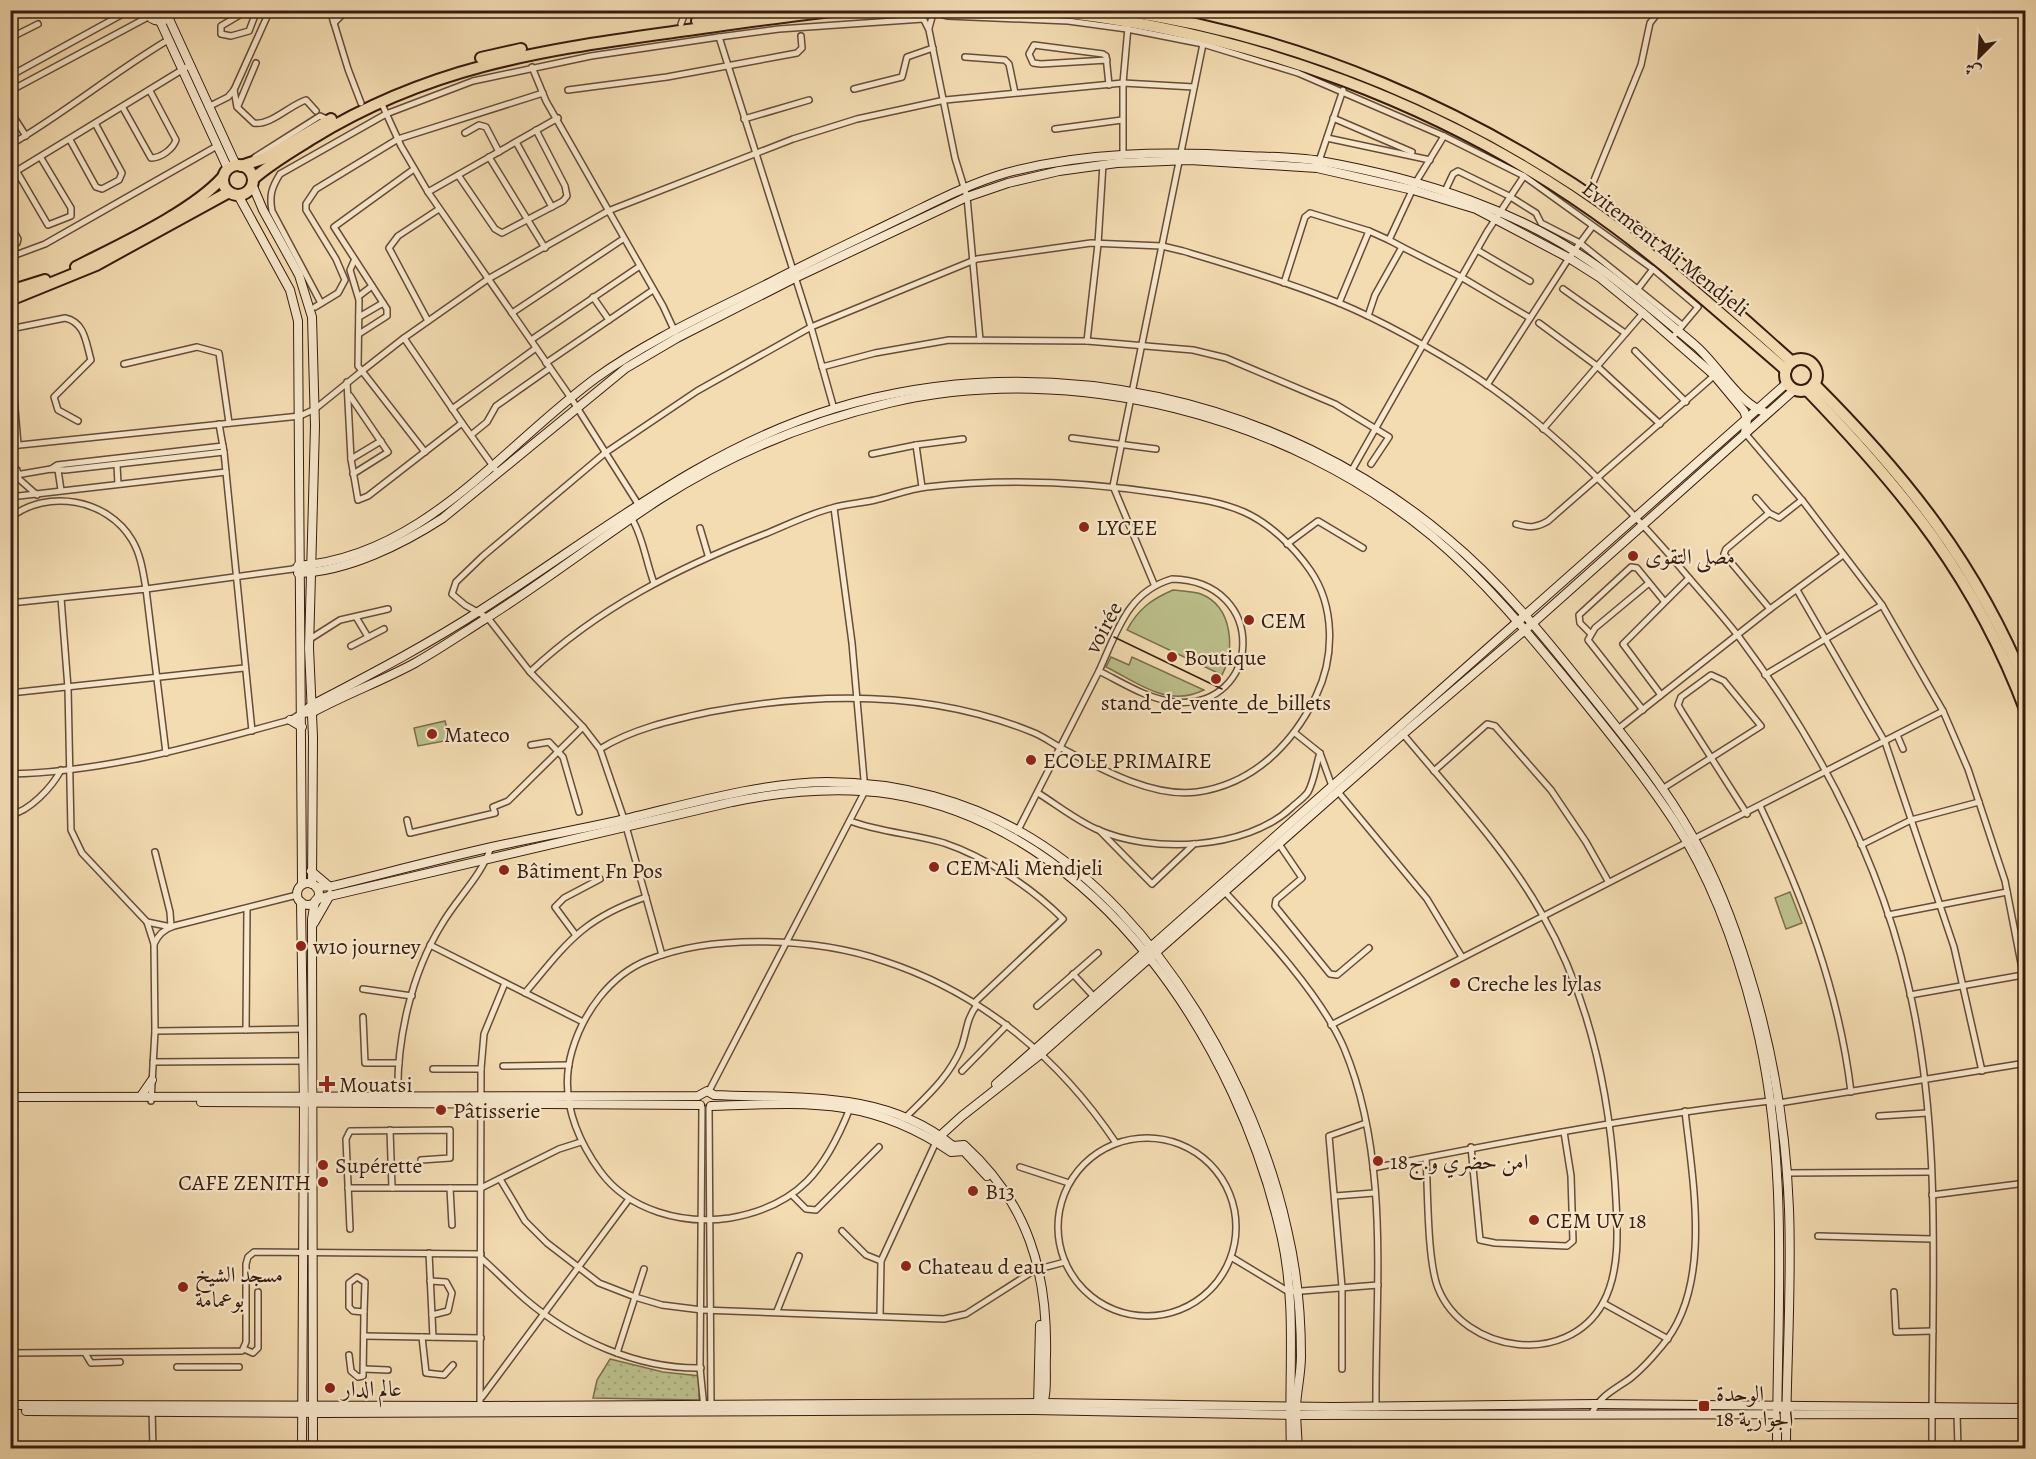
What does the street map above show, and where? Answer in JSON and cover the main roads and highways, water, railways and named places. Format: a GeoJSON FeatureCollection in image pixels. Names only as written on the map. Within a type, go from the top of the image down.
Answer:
{"type":"FeatureCollection","features":[{"type":"Feature","properties":{"kind":"highway"},"geometry":{"type":"LineString","coordinates":[[10,291],[59,274],[115,248],[204,196],[232,169],[265,158],[361,103],[432,74],[500,53],[768,10]]}},
{"type":"Feature","properties":{"kind":"highway"},"geometry":{"type":"LineString","coordinates":[[10,300],[96,265],[233,194],[249,191],[253,181],[324,132],[407,89],[464,69],[549,50],[842,10]]}},
{"type":"Feature","properties":{"kind":"highway","name":"Evitement Ali Mendjeli"},"geometry":{"type":"LineString","coordinates":[[1042,10],[1125,17],[1237,34],[1368,78],[1508,145],[1588,195],[1660,247],[1789,366]]}},
{"type":"Feature","properties":{"kind":"highway","name":"Evitement Ali Mendjeli"},"geometry":{"type":"LineString","coordinates":[[1125,17],[1206,37],[1313,70],[1364,88],[1454,129],[1511,160],[1615,227],[1789,366]]}},
{"type":"Feature","properties":{"kind":"highway"},"geometry":{"type":"LineString","coordinates":[[232,169],[249,170],[253,181]]}},
{"type":"Feature","properties":{"kind":"highway"},"geometry":{"type":"LineString","coordinates":[[232,169],[224,185],[233,194]]}},
{"type":"Feature","properties":{"kind":"highway"},"geometry":{"type":"LineString","coordinates":[[1811,387],[1817,375],[1813,365],[1804,360],[1789,366],[1791,386],[1811,387],[1894,468],[1938,524],[1993,612],[2025,686]]}},
{"type":"Feature","properties":{"kind":"highway"},"geometry":{"type":"LineString","coordinates":[[1811,387],[1894,483],[1948,556],[2002,655],[2025,712]]}},
{"type":"Feature","properties":{"kind":"main road"},"geometry":{"type":"LineString","coordinates":[[164,20],[174,10]]}},
{"type":"Feature","properties":{"kind":"main road"},"geometry":{"type":"LineString","coordinates":[[146,14],[164,20],[190,65],[232,169]]}},
{"type":"Feature","properties":{"kind":"main road"},"geometry":{"type":"LineString","coordinates":[[164,20],[168,40],[181,69],[217,146],[232,169]]}},
{"type":"Feature","properties":{"kind":"main road"},"geometry":{"type":"LineString","coordinates":[[496,470],[571,398],[623,360],[965,187],[1005,174],[1056,162],[1118,157],[1180,156],[1318,165],[1446,191],[1498,215],[1571,254],[1599,277],[1677,332],[1757,410],[1767,413]]}},
{"type":"Feature","properties":{"kind":"main road"},"geometry":{"type":"LineString","coordinates":[[794,274],[967,197],[1008,183],[1103,164],[1118,157]]}},
{"type":"Feature","properties":{"kind":"main road"},"geometry":{"type":"LineString","coordinates":[[253,181],[263,210],[299,275],[310,310],[315,409],[310,639],[312,871],[316,900],[312,928],[308,1099],[308,1252],[313,1449]]}},
{"type":"Feature","properties":{"kind":"main road"},"geometry":{"type":"LineString","coordinates":[[1414,186],[1498,215]]}},
{"type":"Feature","properties":{"kind":"main road"},"geometry":{"type":"LineString","coordinates":[[233,194],[276,261],[295,305],[300,361],[296,569],[302,713],[302,885],[299,899],[303,1061],[308,1099]]}},
{"type":"Feature","properties":{"kind":"main road"},"geometry":{"type":"LineString","coordinates":[[296,569],[312,569],[370,556],[416,536],[626,368],[676,334]]}},
{"type":"Feature","properties":{"kind":"main road"},"geometry":{"type":"LineString","coordinates":[[1717,373],[1744,411],[1747,419],[1745,433]]}},
{"type":"Feature","properties":{"kind":"main road"},"geometry":{"type":"LineString","coordinates":[[312,708],[478,613],[638,504],[769,431],[834,409],[926,389],[976,384],[1079,384],[1208,408],[1248,422],[1352,470],[1445,536],[1482,569],[1533,623],[1618,729],[1662,789],[1718,888],[1748,970],[1779,1103],[1787,1173],[1790,1250],[1786,1449]]}},
{"type":"Feature","properties":{"kind":"main road"},"geometry":{"type":"LineString","coordinates":[[938,1139],[979,1102],[983,1095],[1040,1051],[1222,889],[1332,786],[1519,623],[1757,410],[1791,386]]}},
{"type":"Feature","properties":{"kind":"main road"},"geometry":{"type":"LineString","coordinates":[[1222,889],[1339,793],[1403,734],[1533,623],[1767,413],[1791,386]]}},
{"type":"Feature","properties":{"kind":"main road"},"geometry":{"type":"LineString","coordinates":[[302,713],[416,662],[488,618],[696,473],[797,430],[893,402],[1001,390],[1131,395],[1243,428],[1335,470],[1392,506],[1429,534],[1472,572],[1525,630],[1605,728],[1690,840],[1734,950],[1755,1018],[1770,1101],[1776,1152],[1780,1249],[1777,1449]]}},
{"type":"Feature","properties":{"kind":"main road"},"geometry":{"type":"LineString","coordinates":[[290,720],[302,727]]}},
{"type":"Feature","properties":{"kind":"main road"},"geometry":{"type":"LineString","coordinates":[[302,885],[330,891],[488,858],[770,786],[817,782],[923,793],[968,807],[1060,858],[1113,905],[1149,954],[1205,1039],[1248,1126],[1270,1190],[1282,1242],[1289,1292],[1293,1349],[1291,1449]]}},
{"type":"Feature","properties":{"kind":"main road"},"geometry":{"type":"LineString","coordinates":[[299,899],[310,904],[330,891],[491,847],[625,823]]}},
{"type":"Feature","properties":{"kind":"main road"},"geometry":{"type":"LineString","coordinates":[[312,871],[330,891]]}},
{"type":"Feature","properties":{"kind":"main road"},"geometry":{"type":"LineString","coordinates":[[312,928],[330,891]]}},
{"type":"Feature","properties":{"kind":"main road"},"geometry":{"type":"LineString","coordinates":[[1040,1051],[1095,998],[1149,954]]}},
{"type":"Feature","properties":{"kind":"main road"},"geometry":{"type":"LineString","coordinates":[[1149,954],[1184,992],[1227,1064],[1258,1132],[1286,1221],[1298,1290],[1301,1360],[1293,1411],[1298,1449]]}},
{"type":"Feature","properties":{"kind":"main road"},"geometry":{"type":"LineString","coordinates":[[141,1096],[152,1080]]}},
{"type":"Feature","properties":{"kind":"main road"},"geometry":{"type":"LineString","coordinates":[[10,1102],[151,1098],[481,1100],[567,1096],[698,1096],[702,1092],[843,1099],[877,1107],[906,1118],[938,1139],[951,1152],[964,1151],[1002,1194],[1027,1243],[1037,1270],[1041,1330],[1040,1406]]}},
{"type":"Feature","properties":{"kind":"main road"},"geometry":{"type":"LineString","coordinates":[[706,1106],[712,1093]]}},
{"type":"Feature","properties":{"kind":"main road"},"geometry":{"type":"LineString","coordinates":[[10,1097],[141,1096],[151,1098]]}},
{"type":"Feature","properties":{"kind":"main road"},"geometry":{"type":"LineString","coordinates":[[698,1096],[706,1106]]}},
{"type":"Feature","properties":{"kind":"main road"},"geometry":{"type":"LineString","coordinates":[[481,1100],[569,1106],[773,1104],[850,1107],[890,1118],[938,1139]]}},
{"type":"Feature","properties":{"kind":"main road"},"geometry":{"type":"LineString","coordinates":[[302,1449],[308,1252]]}},
{"type":"Feature","properties":{"kind":"main road"},"geometry":{"type":"LineString","coordinates":[[1377,1411],[1596,1404],[1777,1410]]}},
{"type":"Feature","properties":{"kind":"main road"},"geometry":{"type":"LineString","coordinates":[[10,1405],[152,1409]]}},
{"type":"Feature","properties":{"kind":"main road"},"geometry":{"type":"LineString","coordinates":[[10,1411],[480,1406],[525,1409],[1040,1406],[1592,1413],[2025,1408]]}},
{"type":"Feature","properties":{"kind":"main road"},"geometry":{"type":"LineString","coordinates":[[1932,1410],[1957,1414],[2025,1414]]}},
{"type":"Feature","properties":{"kind":"tram line"},"geometry":{"type":"LineString","coordinates":[[1114,637],[1222,689]]}},
{"type":"Feature","properties":{"kind":"place","name":"LYCEE"},"geometry":{"type":"Point","coordinates":[1084,527]}},
{"type":"Feature","properties":{"kind":"place","name":"مصلى التقوى"},"geometry":{"type":"Point","coordinates":[1633,556]}},
{"type":"Feature","properties":{"kind":"place","name":"CEM"},"geometry":{"type":"Point","coordinates":[1249,620]}},
{"type":"Feature","properties":{"kind":"place","name":"Boutique"},"geometry":{"type":"Point","coordinates":[1172,657]}},
{"type":"Feature","properties":{"kind":"place","name":"stand_de_vente_de_billets"},"geometry":{"type":"Point","coordinates":[1216,679]}},
{"type":"Feature","properties":{"kind":"place","name":"Mateco"},"geometry":{"type":"Point","coordinates":[432,734]}},
{"type":"Feature","properties":{"kind":"place","name":"ECOLE PRIMAIRE"},"geometry":{"type":"Point","coordinates":[1031,760]}},
{"type":"Feature","properties":{"kind":"place","name":"CEM Ali Mendjeli"},"geometry":{"type":"Point","coordinates":[934,867]}},
{"type":"Feature","properties":{"kind":"place","name":"Bâtiment Fn Pos"},"geometry":{"type":"Point","coordinates":[504,870]}},
{"type":"Feature","properties":{"kind":"place","name":"w10 journey"},"geometry":{"type":"Point","coordinates":[301,946]}},
{"type":"Feature","properties":{"kind":"place","name":"Creche les lylas"},"geometry":{"type":"Point","coordinates":[1455,983]}},
{"type":"Feature","properties":{"kind":"place","name":"Mouatsi"},"geometry":{"type":"Point","coordinates":[327,1084]}},
{"type":"Feature","properties":{"kind":"place","name":"Pâtisserie"},"geometry":{"type":"Point","coordinates":[441,1110]}},
{"type":"Feature","properties":{"kind":"place","name":"امن حضري و.ج18"},"geometry":{"type":"Point","coordinates":[1378,1161]}},
{"type":"Feature","properties":{"kind":"place","name":"Supérette"},"geometry":{"type":"Point","coordinates":[323,1165]}},
{"type":"Feature","properties":{"kind":"place","name":"CAFE ZENITH"},"geometry":{"type":"Point","coordinates":[323,1182]}},
{"type":"Feature","properties":{"kind":"place","name":"B13"},"geometry":{"type":"Point","coordinates":[973,1191]}},
{"type":"Feature","properties":{"kind":"place","name":"CEM UV 18"},"geometry":{"type":"Point","coordinates":[1534,1220]}},
{"type":"Feature","properties":{"kind":"place","name":"Chateau d eau"},"geometry":{"type":"Point","coordinates":[906,1266]}},
{"type":"Feature","properties":{"kind":"place","name":"مسجد الشيخ بوعمامة"},"geometry":{"type":"Point","coordinates":[183,1287]}},
{"type":"Feature","properties":{"kind":"place","name":"عالم الدار"},"geometry":{"type":"Point","coordinates":[330,1388]}},
{"type":"Feature","properties":{"kind":"place","name":"الوحدة الجوارية 18"},"geometry":{"type":"Point","coordinates":[1704,1406]}}]}
